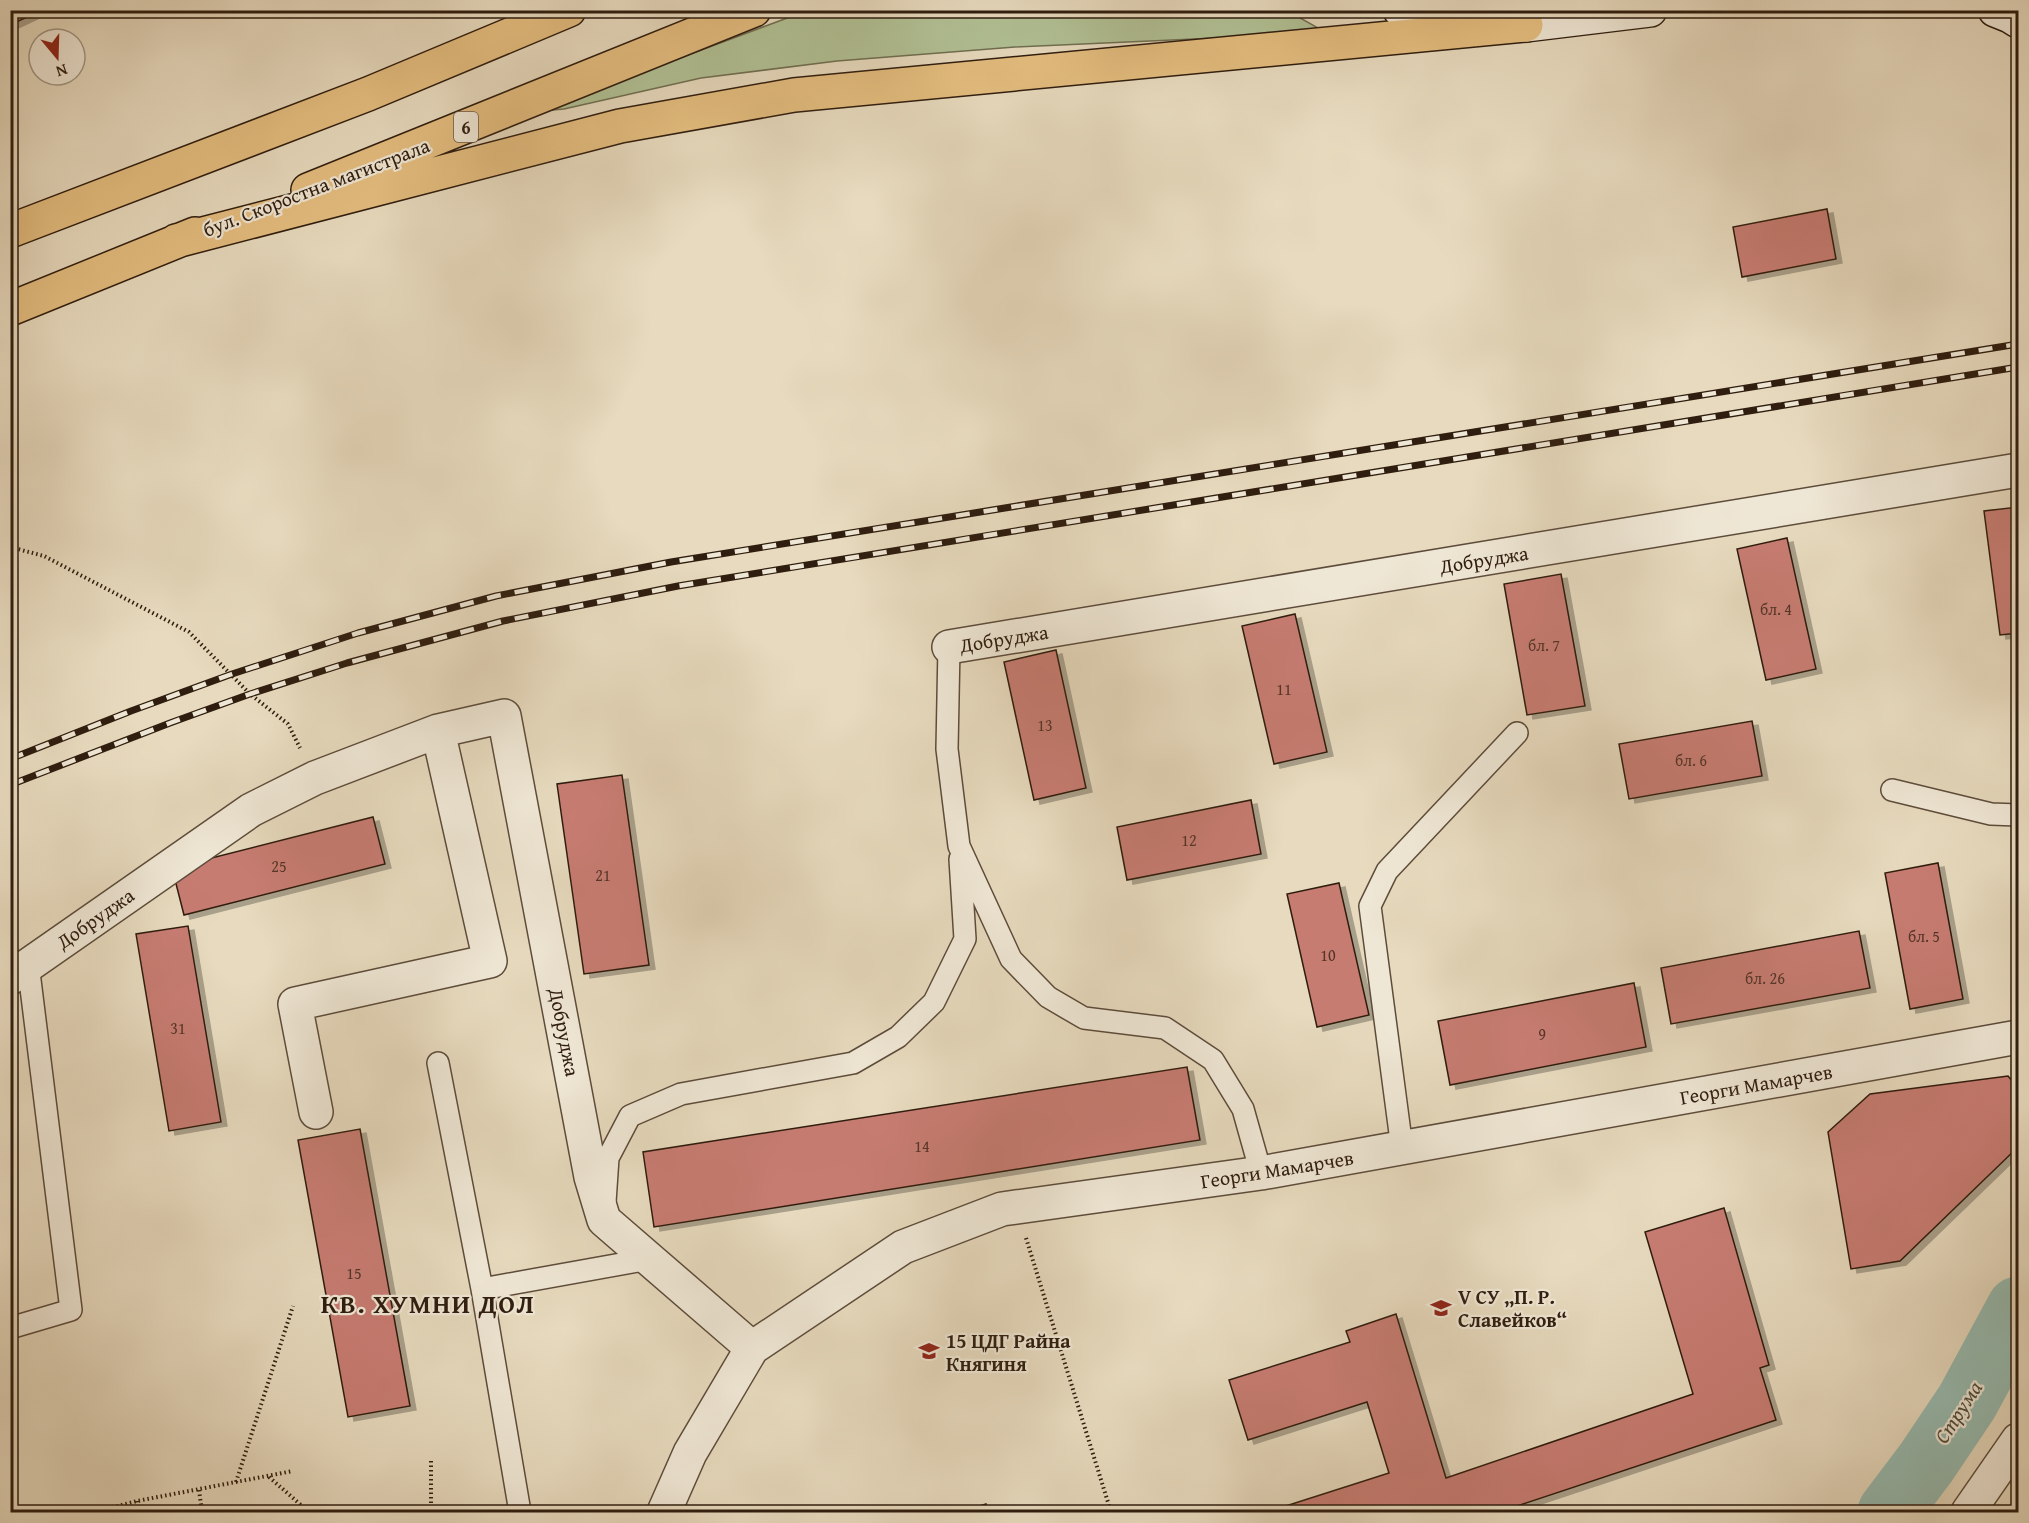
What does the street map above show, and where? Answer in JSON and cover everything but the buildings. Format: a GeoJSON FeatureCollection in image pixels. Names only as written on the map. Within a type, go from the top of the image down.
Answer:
{"type":"FeatureCollection","features":[{"type":"Feature","properties":{"kind":"highway"},"geometry":{"type":"LineString","coordinates":[[463,54],[531,10]]}},
{"type":"Feature","properties":{"kind":"highway"},"geometry":{"type":"LineString","coordinates":[[10,231],[368,94],[569,10]]}},
{"type":"Feature","properties":{"kind":"highway","name":"бул. Скоростна магистрала"},"geometry":{"type":"LineString","coordinates":[[10,309],[754,10]]}},
{"type":"Feature","properties":{"kind":"highway"},"geometry":{"type":"LineString","coordinates":[[176,241],[620,126],[794,95],[1526,25]]}},
{"type":"Feature","properties":{"kind":"street"},"geometry":{"type":"LineString","coordinates":[[1400,10],[1423,17],[1526,25],[1650,10]]}},
{"type":"Feature","properties":{"kind":"street"},"geometry":{"type":"LineString","coordinates":[[1995,10],[2019,21]]}},
{"type":"Feature","properties":{"kind":"street","name":"Добруджа"},"geometry":{"type":"LineString","coordinates":[[949,647],[2019,470]]}},
{"type":"Feature","properties":{"kind":"street","name":"Добруджа"},"geometry":{"type":"LineString","coordinates":[[19,971],[251,810],[315,778],[438,731],[504,716],[584,1129],[591,1177],[604,1220]]}},
{"type":"Feature","properties":{"kind":"street"},"geometry":{"type":"LineString","coordinates":[[316,1112],[295,1004],[490,961],[438,731]]}},
{"type":"Feature","properties":{"kind":"street","name":"Георги Мамарчев"},"geometry":{"type":"LineString","coordinates":[[664,1512],[690,1453],[752,1348],[903,1247],[1002,1209],[1261,1173],[2019,1037]]}},
{"type":"Feature","properties":{"kind":"street"},"geometry":{"type":"LineString","coordinates":[[604,1220],[752,1348]]}},
{"type":"Feature","properties":{"kind":"street"},"geometry":{"type":"LineString","coordinates":[[1968,1512],[2019,1440]]}},
{"type":"Feature","properties":{"kind":"lane"},"geometry":{"type":"LineString","coordinates":[[604,1220],[608,1158],[630,1116],[681,1094],[853,1063],[898,1037],[934,1002],[965,939],[959,846],[947,749],[949,647]]}},
{"type":"Feature","properties":{"kind":"lane"},"geometry":{"type":"LineString","coordinates":[[1402,1148],[1370,906],[1387,871],[1517,733]]}},
{"type":"Feature","properties":{"kind":"lane"},"geometry":{"type":"LineString","coordinates":[[1892,790],[1991,814],[2019,815]]}},
{"type":"Feature","properties":{"kind":"lane"},"geometry":{"type":"LineString","coordinates":[[959,846],[1011,959],[1048,997],[1084,1018],[1165,1028],[1213,1060],[1243,1109],[1261,1173]]}},
{"type":"Feature","properties":{"kind":"lane"},"geometry":{"type":"LineString","coordinates":[[10,1328],[71,1310],[19,971]]}},
{"type":"Feature","properties":{"kind":"lane"},"geometry":{"type":"LineString","coordinates":[[438,1063],[482,1289],[520,1512]]}},
{"type":"Feature","properties":{"kind":"lane"},"geometry":{"type":"LineString","coordinates":[[482,1289],[649,1259]]}},
{"type":"Feature","properties":{"kind":"path"},"geometry":{"type":"LineString","coordinates":[[10,547],[44,556],[189,632],[250,694],[288,724],[315,778]]}},
{"type":"Feature","properties":{"kind":"path"},"geometry":{"type":"LineString","coordinates":[[1017,1207],[1111,1512]]}},
{"type":"Feature","properties":{"kind":"path"},"geometry":{"type":"LineString","coordinates":[[236,1482],[293,1306]]}},
{"type":"Feature","properties":{"kind":"path"},"geometry":{"type":"LineString","coordinates":[[431,1461],[431,1512]]}},
{"type":"Feature","properties":{"kind":"path"},"geometry":{"type":"LineString","coordinates":[[95,1512],[137,1501],[293,1471]]}},
{"type":"Feature","properties":{"kind":"path"},"geometry":{"type":"LineString","coordinates":[[269,1476],[309,1512]]}},
{"type":"Feature","properties":{"kind":"path"},"geometry":{"type":"LineString","coordinates":[[199,1490],[202,1512]]}},
{"type":"Feature","properties":{"kind":"path"},"geometry":{"type":"LineString","coordinates":[[137,1501],[139,1512]]}},
{"type":"Feature","properties":{"kind":"green space"},"geometry":{"type":"Polygon","coordinates":[[[1286,10],[1327,33],[1015,47],[837,61],[701,78],[552,110],[559,103],[806,11],[1286,10]]]}},
{"type":"Feature","properties":{"kind":"waterway","name":"Струма"},"geometry":{"type":"LineString","coordinates":[[1889,1512],[1926,1463],[1967,1402],[2018,1308]]}},
{"type":"Feature","properties":{"kind":"railway"},"geometry":{"type":"LineString","coordinates":[[10,759],[232,674],[358,633],[496,596],[671,562],[2018,344]]}},
{"type":"Feature","properties":{"kind":"railway"},"geometry":{"type":"LineString","coordinates":[[10,785],[250,694],[347,663],[503,621],[678,586],[2018,367]]}},
{"type":"Feature","properties":{"kind":"place","name":"V СУ „П. Р. Славейков“"},"geometry":{"type":"Point","coordinates":[1441,1308]}},
{"type":"Feature","properties":{"kind":"place","name":"15 ЦДГ Райна Княгиня"},"geometry":{"type":"Point","coordinates":[929,1351]}},
{"type":"Feature","properties":{"kind":"district","name":"КВ. ХУМНИ ДОЛ"},"geometry":{"type":"Point","coordinates":[428,1303]}}]}
